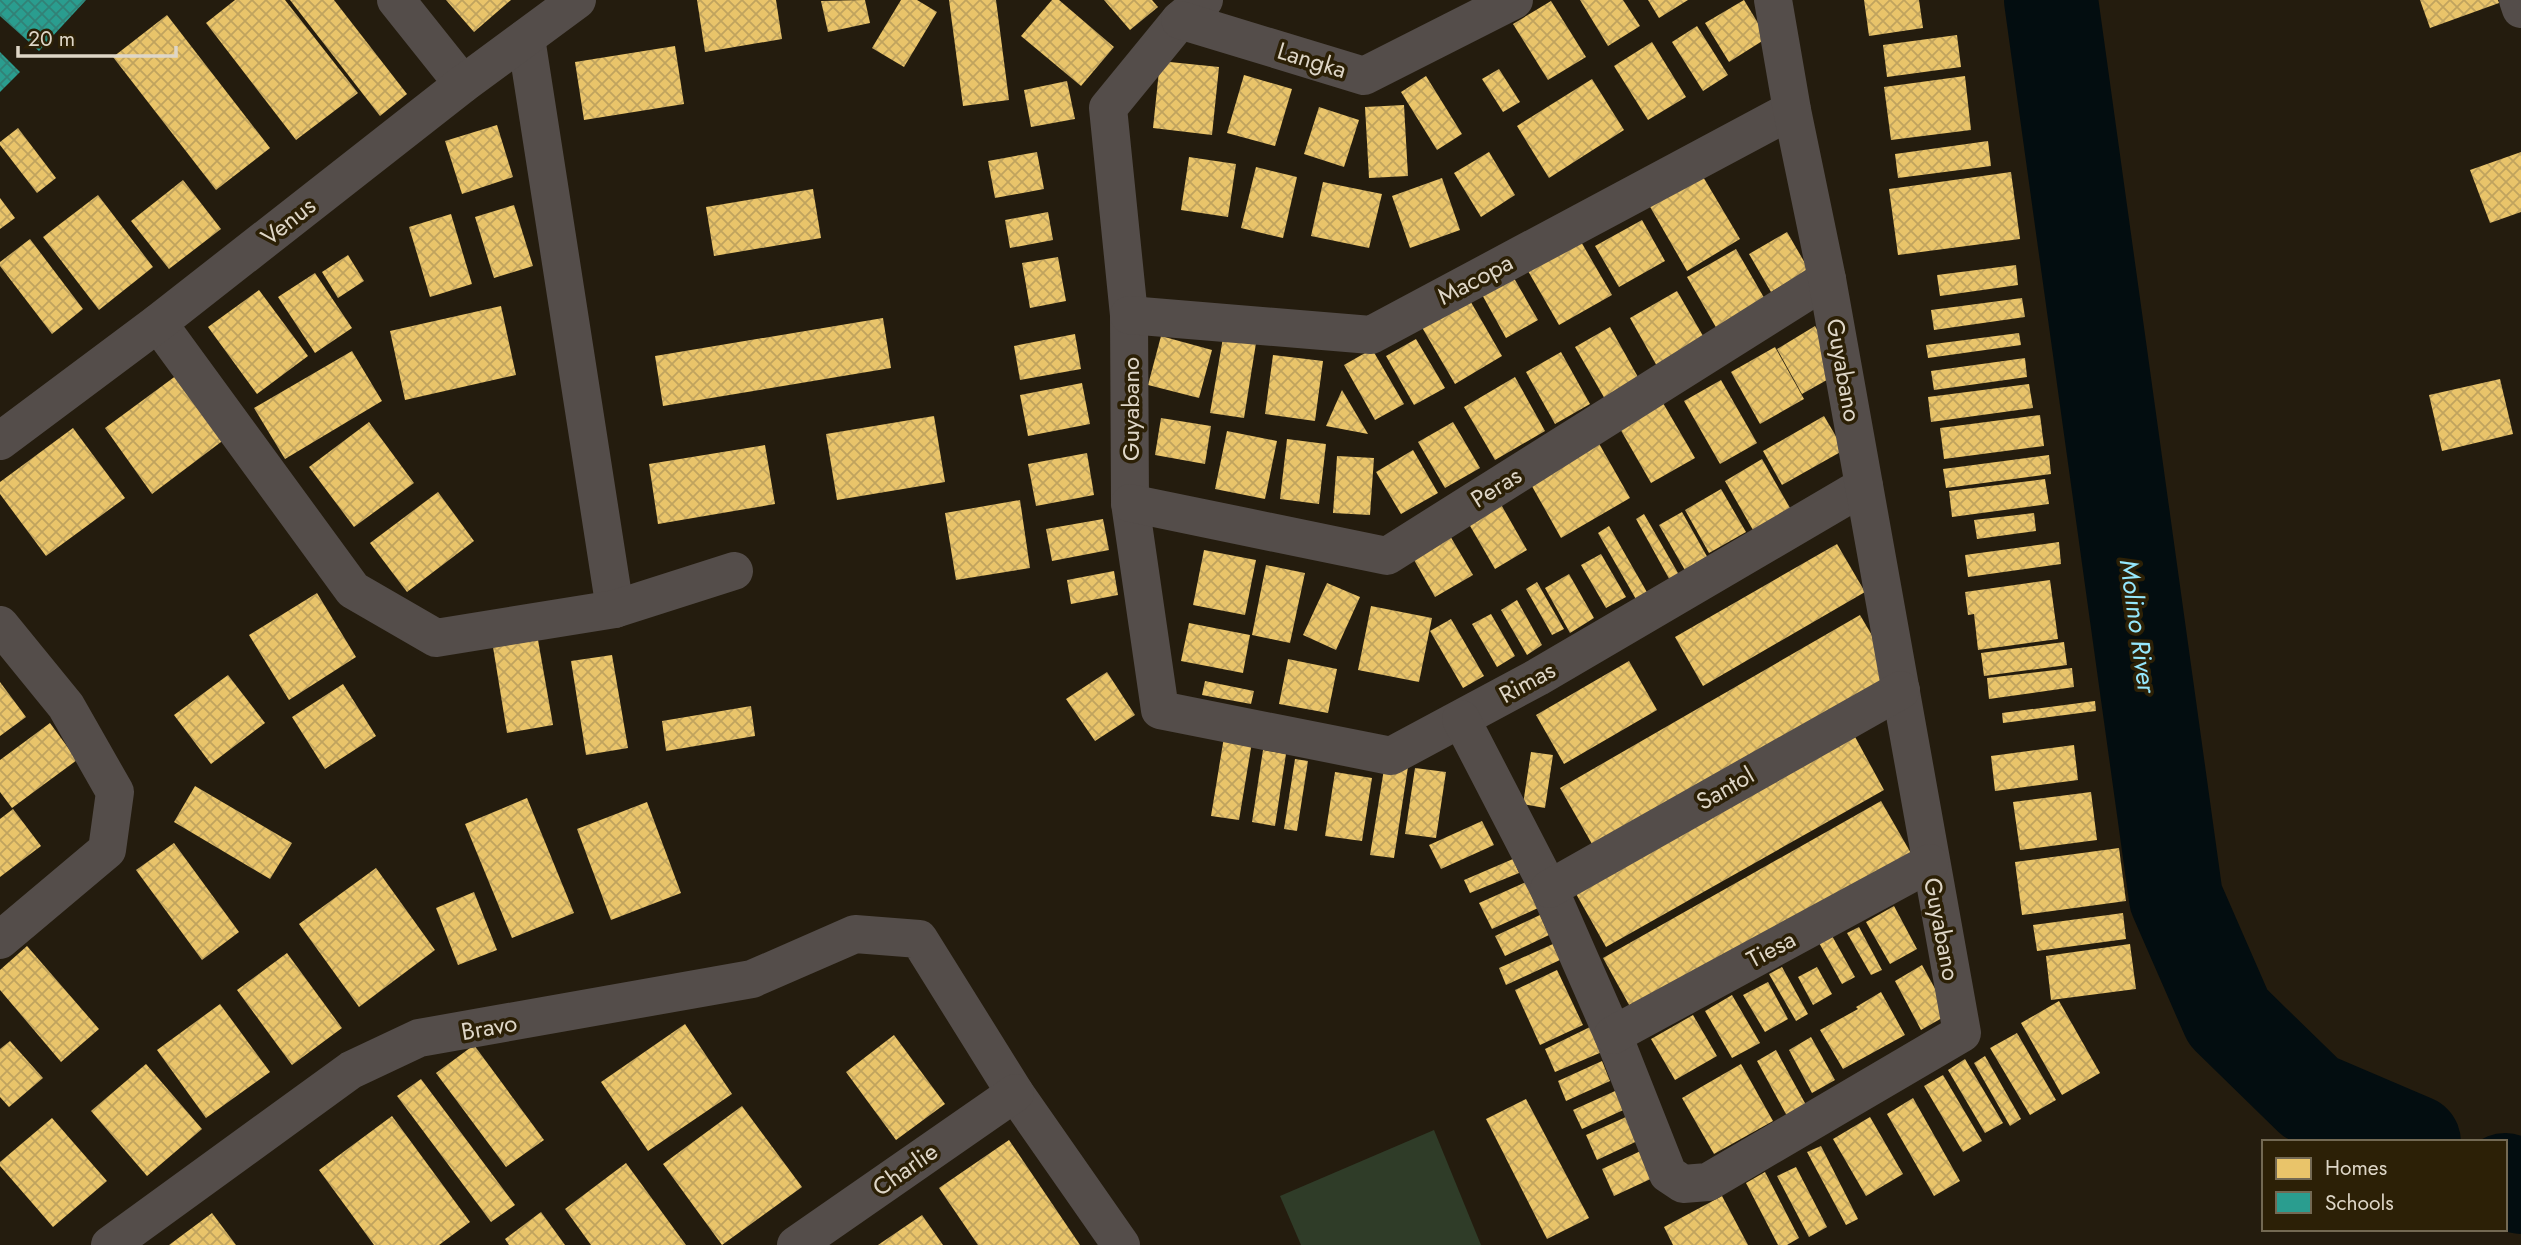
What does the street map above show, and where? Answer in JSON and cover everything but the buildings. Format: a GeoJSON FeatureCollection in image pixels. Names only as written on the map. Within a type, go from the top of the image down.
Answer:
{"type":"FeatureCollection","features":[{"type":"Feature","properties":{"kind":"street"},"geometry":{"type":"LineString","coordinates":[[396,0],[463,84]]}},
{"type":"Feature","properties":{"kind":"street","name":"Venus"},"geometry":{"type":"LineString","coordinates":[[0,441],[158,323],[463,84],[577,0]]}},
{"type":"Feature","properties":{"kind":"street","name":"Langka"},"geometry":{"type":"LineString","coordinates":[[1192,10],[1364,76],[1514,0]]}},
{"type":"Feature","properties":{"kind":"street","name":"Guyabano"},"geometry":{"type":"LineString","coordinates":[[1461,719],[1549,888],[1613,1035],[1668,1174],[1683,1184],[1708,1182],[1962,1033],[1827,279],[1792,110],[1773,0]]}},
{"type":"Feature","properties":{"kind":"street"},"geometry":{"type":"LineString","coordinates":[[2518,0],[2521,9]]}},
{"type":"Feature","properties":{"kind":"street","name":"Guyabano"},"geometry":{"type":"LineString","coordinates":[[1160,710],[1130,503],[1129,315],[1108,108],[1192,10]]}},
{"type":"Feature","properties":{"kind":"street"},"geometry":{"type":"LineString","coordinates":[[526,38],[615,609]]}},
{"type":"Feature","properties":{"kind":"street","name":"Macopa"},"geometry":{"type":"LineString","coordinates":[[1129,315],[1371,335],[1792,110]]}},
{"type":"Feature","properties":{"kind":"street","name":"Peras"},"geometry":{"type":"LineString","coordinates":[[1130,503],[1387,556],[1827,279]]}},
{"type":"Feature","properties":{"kind":"street"},"geometry":{"type":"LineString","coordinates":[[158,323],[353,590],[436,638],[615,609],[734,570]]}},
{"type":"Feature","properties":{"kind":"street","name":"Rimas"},"geometry":{"type":"LineString","coordinates":[[1160,710],[1391,755],[1549,670],[1864,486]]}},
{"type":"Feature","properties":{"kind":"street"},"geometry":{"type":"LineString","coordinates":[[0,625],[66,706],[115,792],[107,850],[0,940]]}},
{"type":"Feature","properties":{"kind":"street","name":"Santol"},"geometry":{"type":"LineString","coordinates":[[1549,888],[1900,690]]}},
{"type":"Feature","properties":{"kind":"street","name":"Tiesa"},"geometry":{"type":"LineString","coordinates":[[1613,1035],[1930,863]]}},
{"type":"Feature","properties":{"kind":"street","name":"Bravo"},"geometry":{"type":"LineString","coordinates":[[110,1245],[351,1070],[419,1038],[752,979],[855,934],[919,939],[1015,1093]]}},
{"type":"Feature","properties":{"kind":"street"},"geometry":{"type":"LineString","coordinates":[[1015,1093],[1121,1245]]}},
{"type":"Feature","properties":{"kind":"street","name":"Charlie"},"geometry":{"type":"LineString","coordinates":[[796,1245],[1015,1093]]}},
{"type":"Feature","properties":{"kind":"green space"},"geometry":{"type":"Polygon","coordinates":[[[1434,1130],[1481,1245],[1301,1245],[1280,1196],[1434,1130]]]}},
{"type":"Feature","properties":{"kind":"waterway","name":"Molino River"},"geometry":{"type":"LineString","coordinates":[[2051,0],[2176,898],[2228,1017],[2311,1098],[2409,1140]]}},
{"type":"Feature","properties":{"kind":"waterway","name":"Molino River"},"geometry":{"type":"LineString","coordinates":[[2507,1181],[2521,1187]]}}]}
